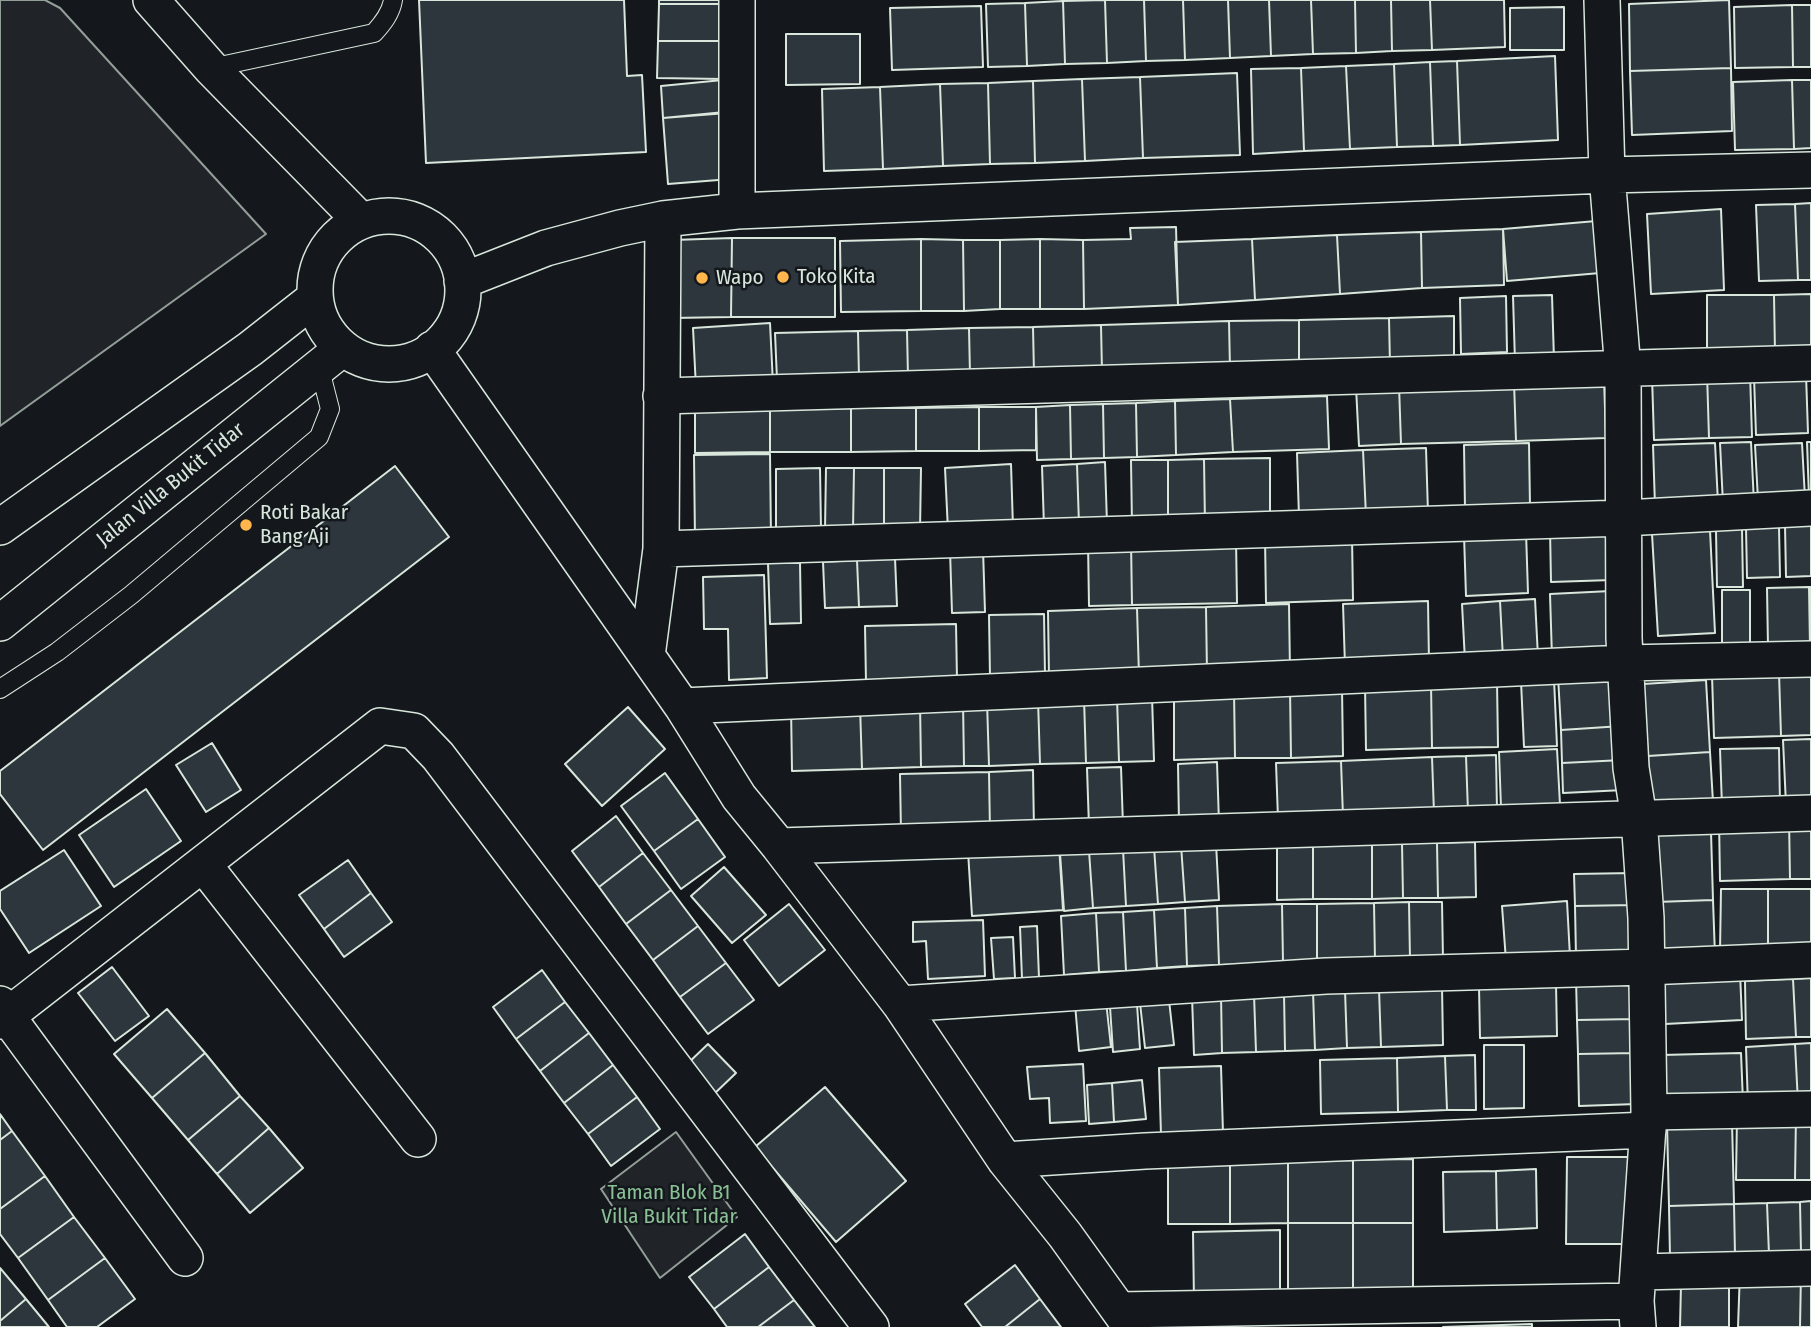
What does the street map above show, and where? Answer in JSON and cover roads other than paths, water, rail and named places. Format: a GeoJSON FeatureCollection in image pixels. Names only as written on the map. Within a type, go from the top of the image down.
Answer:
{"type":"FeatureCollection","features":[{"type":"Feature","properties":{"kind":"street"},"geometry":{"type":"LineString","coordinates":[[151,0],[211,68],[361,221]]}},
{"type":"Feature","properties":{"kind":"street"},"geometry":{"type":"LineString","coordinates":[[737,0],[737,211]]}},
{"type":"Feature","properties":{"kind":"street"},"geometry":{"type":"LineString","coordinates":[[1613,0],[1602,0],[1607,175],[1623,370],[1626,663],[1631,768],[1639,818],[1646,918],[1649,1121],[1637,1300]]}},
{"type":"Feature","properties":{"kind":"street"},"geometry":{"type":"LineString","coordinates":[[462,281],[546,248],[620,228],[663,219],[737,211],[1607,175],[1811,170]]}},
{"type":"Feature","properties":{"kind":"street"},"geometry":{"type":"LineString","coordinates":[[380,216],[398,216],[420,223],[447,244],[453,254],[462,281],[462,298],[456,321],[442,340],[414,359],[391,364],[358,357],[331,357],[330,335],[324,326],[315,298],[318,270],[327,249],[343,232],[361,221],[380,216]]}},
{"type":"Feature","properties":{"kind":"street"},"geometry":{"type":"LineString","coordinates":[[647,656],[661,549],[663,219]]}},
{"type":"Feature","properties":{"kind":"street"},"geometry":{"type":"LineString","coordinates":[[0,527],[250,349],[315,298]]}},
{"type":"Feature","properties":{"kind":"street"},"geometry":{"type":"LineString","coordinates":[[432,349],[682,706],[739,797],[901,1004],[1005,1160],[1065,1235],[1125,1319],[1637,1300],[1811,1268]]}},
{"type":"Feature","properties":{"kind":"street","name":"Jalan Villa Bukit Tidar"},"geometry":{"type":"LineString","coordinates":[[0,623],[331,357]]}},
{"type":"Feature","properties":{"kind":"street"},"geometry":{"type":"LineString","coordinates":[[661,396],[1811,363]]}},
{"type":"Feature","properties":{"kind":"street"},"geometry":{"type":"LineString","coordinates":[[661,549],[1624,518],[1811,508]]}},
{"type":"Feature","properties":{"kind":"street"},"geometry":{"type":"LineString","coordinates":[[682,706],[1626,663],[1811,659]]}},
{"type":"Feature","properties":{"kind":"street"},"geometry":{"type":"LineString","coordinates":[[185,1258],[3,1013],[203,864],[380,726],[414,731],[438,756],[871,1327]]}},
{"type":"Feature","properties":{"kind":"street"},"geometry":{"type":"LineString","coordinates":[[779,846],[1811,813]]}},
{"type":"Feature","properties":{"kind":"street"},"geometry":{"type":"LineString","coordinates":[[203,864],[418,1139]]}},
{"type":"Feature","properties":{"kind":"street"},"geometry":{"type":"LineString","coordinates":[[901,1004],[1326,976],[1811,960]]}},
{"type":"Feature","properties":{"kind":"street"},"geometry":{"type":"LineString","coordinates":[[1005,1160],[1811,1109]]}},
{"type":"Feature","properties":{"kind":"lane"},"geometry":{"type":"LineString","coordinates":[[211,68],[374,33],[385,21],[393,0]]}},
{"type":"Feature","properties":{"kind":"lane"},"geometry":{"type":"LineString","coordinates":[[0,689],[57,652],[131,595],[319,437],[330,409],[331,357]]}},
{"type":"Feature","properties":{"kind":"place","name":"Toko Kita"},"geometry":{"type":"Point","coordinates":[783,277]}},
{"type":"Feature","properties":{"kind":"place","name":"Wapo"},"geometry":{"type":"Point","coordinates":[702,278]}},
{"type":"Feature","properties":{"kind":"place","name":"Roti Bakar Bang Aji"},"geometry":{"type":"Point","coordinates":[246,525]}},
{"type":"Feature","properties":{"kind":"park label","name":"Taman Blok B1 Villa Bukit Tidar"},"geometry":{"type":"Point","coordinates":[669,1205]}}]}
